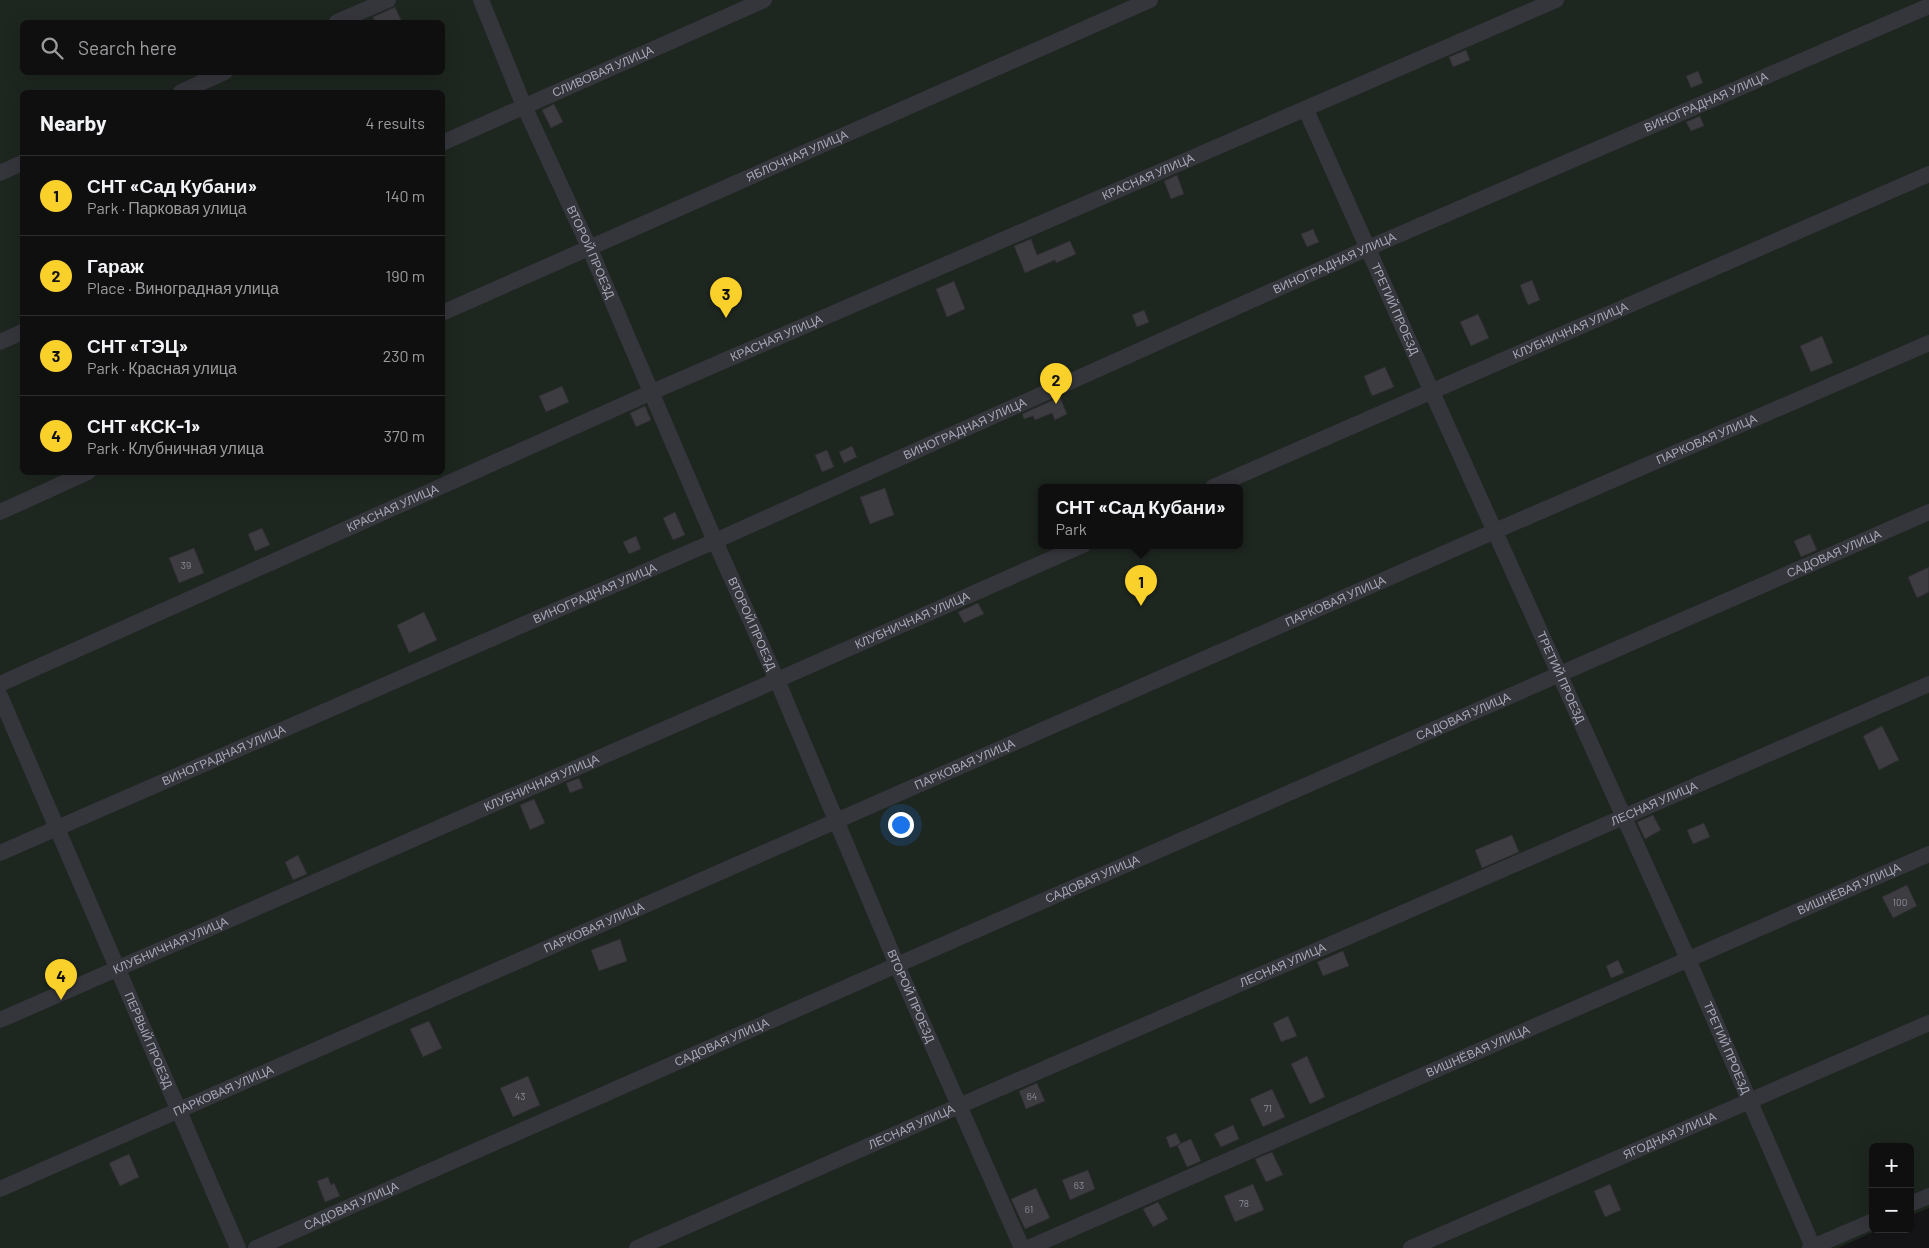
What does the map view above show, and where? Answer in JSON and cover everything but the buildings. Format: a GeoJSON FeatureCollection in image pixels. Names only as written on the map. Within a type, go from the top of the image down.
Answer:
{"type":"FeatureCollection","features":[{"type":"Feature","properties":{"kind":"street"},"geometry":{"type":"LineString","coordinates":[[342,20],[388,0]]}},
{"type":"Feature","properties":{"kind":"street","name":"ВТОРОЙ ПРОЕЗД"},"geometry":{"type":"LineString","coordinates":[[481,0],[524,106],[589,247],[715,541],[777,680],[897,965],[1022,1248]]}},
{"type":"Feature","properties":{"kind":"street","name":"СЛИВОВАЯ УЛИЦА"},"geometry":{"type":"LineString","coordinates":[[445,142],[764,0]]}},
{"type":"Feature","properties":{"kind":"street","name":"ЯБЛОЧНАЯ УЛИЦА"},"geometry":{"type":"LineString","coordinates":[[445,312],[1150,0]]}},
{"type":"Feature","properties":{"kind":"street","name":"КРАСНАЯ УЛИЦА"},"geometry":{"type":"LineString","coordinates":[[0,684],[652,392],[1556,0]]}},
{"type":"Feature","properties":{"kind":"street","name":"ВИНОГРАДНАЯ УЛИЦА"},"geometry":{"type":"LineString","coordinates":[[0,853],[715,541],[1368,248],[1929,6]]}},
{"type":"Feature","properties":{"kind":"street"},"geometry":{"type":"LineString","coordinates":[[186,90],[219,75]]}},
{"type":"Feature","properties":{"kind":"street","name":"ТРЕТИЙ ПРОЕЗД"},"geometry":{"type":"LineString","coordinates":[[1306,110],[1688,959],[1811,1247]]}},
{"type":"Feature","properties":{"kind":"street"},"geometry":{"type":"LineString","coordinates":[[0,173],[20,164]]}},
{"type":"Feature","properties":{"kind":"street","name":"КЛУБНИЧНАЯ УЛИЦА"},"geometry":{"type":"LineString","coordinates":[[1220,484],[1431,390],[1929,174]]}},
{"type":"Feature","properties":{"kind":"street"},"geometry":{"type":"LineString","coordinates":[[0,342],[20,333]]}},
{"type":"Feature","properties":{"kind":"street","name":"ПАРКОВАЯ УЛИЦА"},"geometry":{"type":"LineString","coordinates":[[0,1188],[1495,531],[1929,343]]}},
{"type":"Feature","properties":{"kind":"street"},"geometry":{"type":"LineString","coordinates":[[0,512],[81,475]]}},
{"type":"Feature","properties":{"kind":"street","name":"САДОВАЯ УЛИЦА"},"geometry":{"type":"LineString","coordinates":[[256,1248],[1929,512]]}},
{"type":"Feature","properties":{"kind":"street","name":"КЛУБНИЧНАЯ УЛИЦА"},"geometry":{"type":"LineString","coordinates":[[0,1020],[1074,549]]}},
{"type":"Feature","properties":{"kind":"street","name":"ЛЕСНАЯ УЛИЦА"},"geometry":{"type":"LineString","coordinates":[[637,1248],[1929,684]]}},
{"type":"Feature","properties":{"kind":"street","name":"ПЕРВЫЙ ПРОЕЗД"},"geometry":{"type":"LineString","coordinates":[[0,696],[238,1248]]}},
{"type":"Feature","properties":{"kind":"street","name":"ВИШНЁВАЯ УЛИЦА"},"geometry":{"type":"LineString","coordinates":[[1028,1248],[1929,854]]}},
{"type":"Feature","properties":{"kind":"street","name":"ЯГОДНАЯ УЛИЦА"},"geometry":{"type":"LineString","coordinates":[[1410,1248],[1929,1023]]}},
{"type":"Feature","properties":{"kind":"street"},"geometry":{"type":"LineString","coordinates":[[1914,1202],[1929,1196]]}},
{"type":"Feature","properties":{"kind":"street"},"geometry":{"type":"LineString","coordinates":[[1811,1247],[1869,1223]]}},
{"type":"Feature","properties":{"kind":"shaded area"},"geometry":{"type":"Polygon","coordinates":[[[0,0],[1929,0],[1929,1208],[1914,1214],[1914,1143],[1869,1143],[1869,1233],[1871,1233],[1838,1248],[0,1248],[0,0]]]}},
{"type":"Feature","properties":{"kind":"place","name":"СНТ «ТЭЦ»"},"geometry":{"type":"Point","coordinates":[726,318]}},
{"type":"Feature","properties":{"kind":"place","name":"Гараж"},"geometry":{"type":"Point","coordinates":[1056,404]}},
{"type":"Feature","properties":{"kind":"place","name":"СНТ «Сад Кубани»"},"geometry":{"type":"Point","coordinates":[1141,606]}},
{"type":"Feature","properties":{"kind":"place","name":"СНТ «КСК-1»"},"geometry":{"type":"Point","coordinates":[61,1000]}}]}
